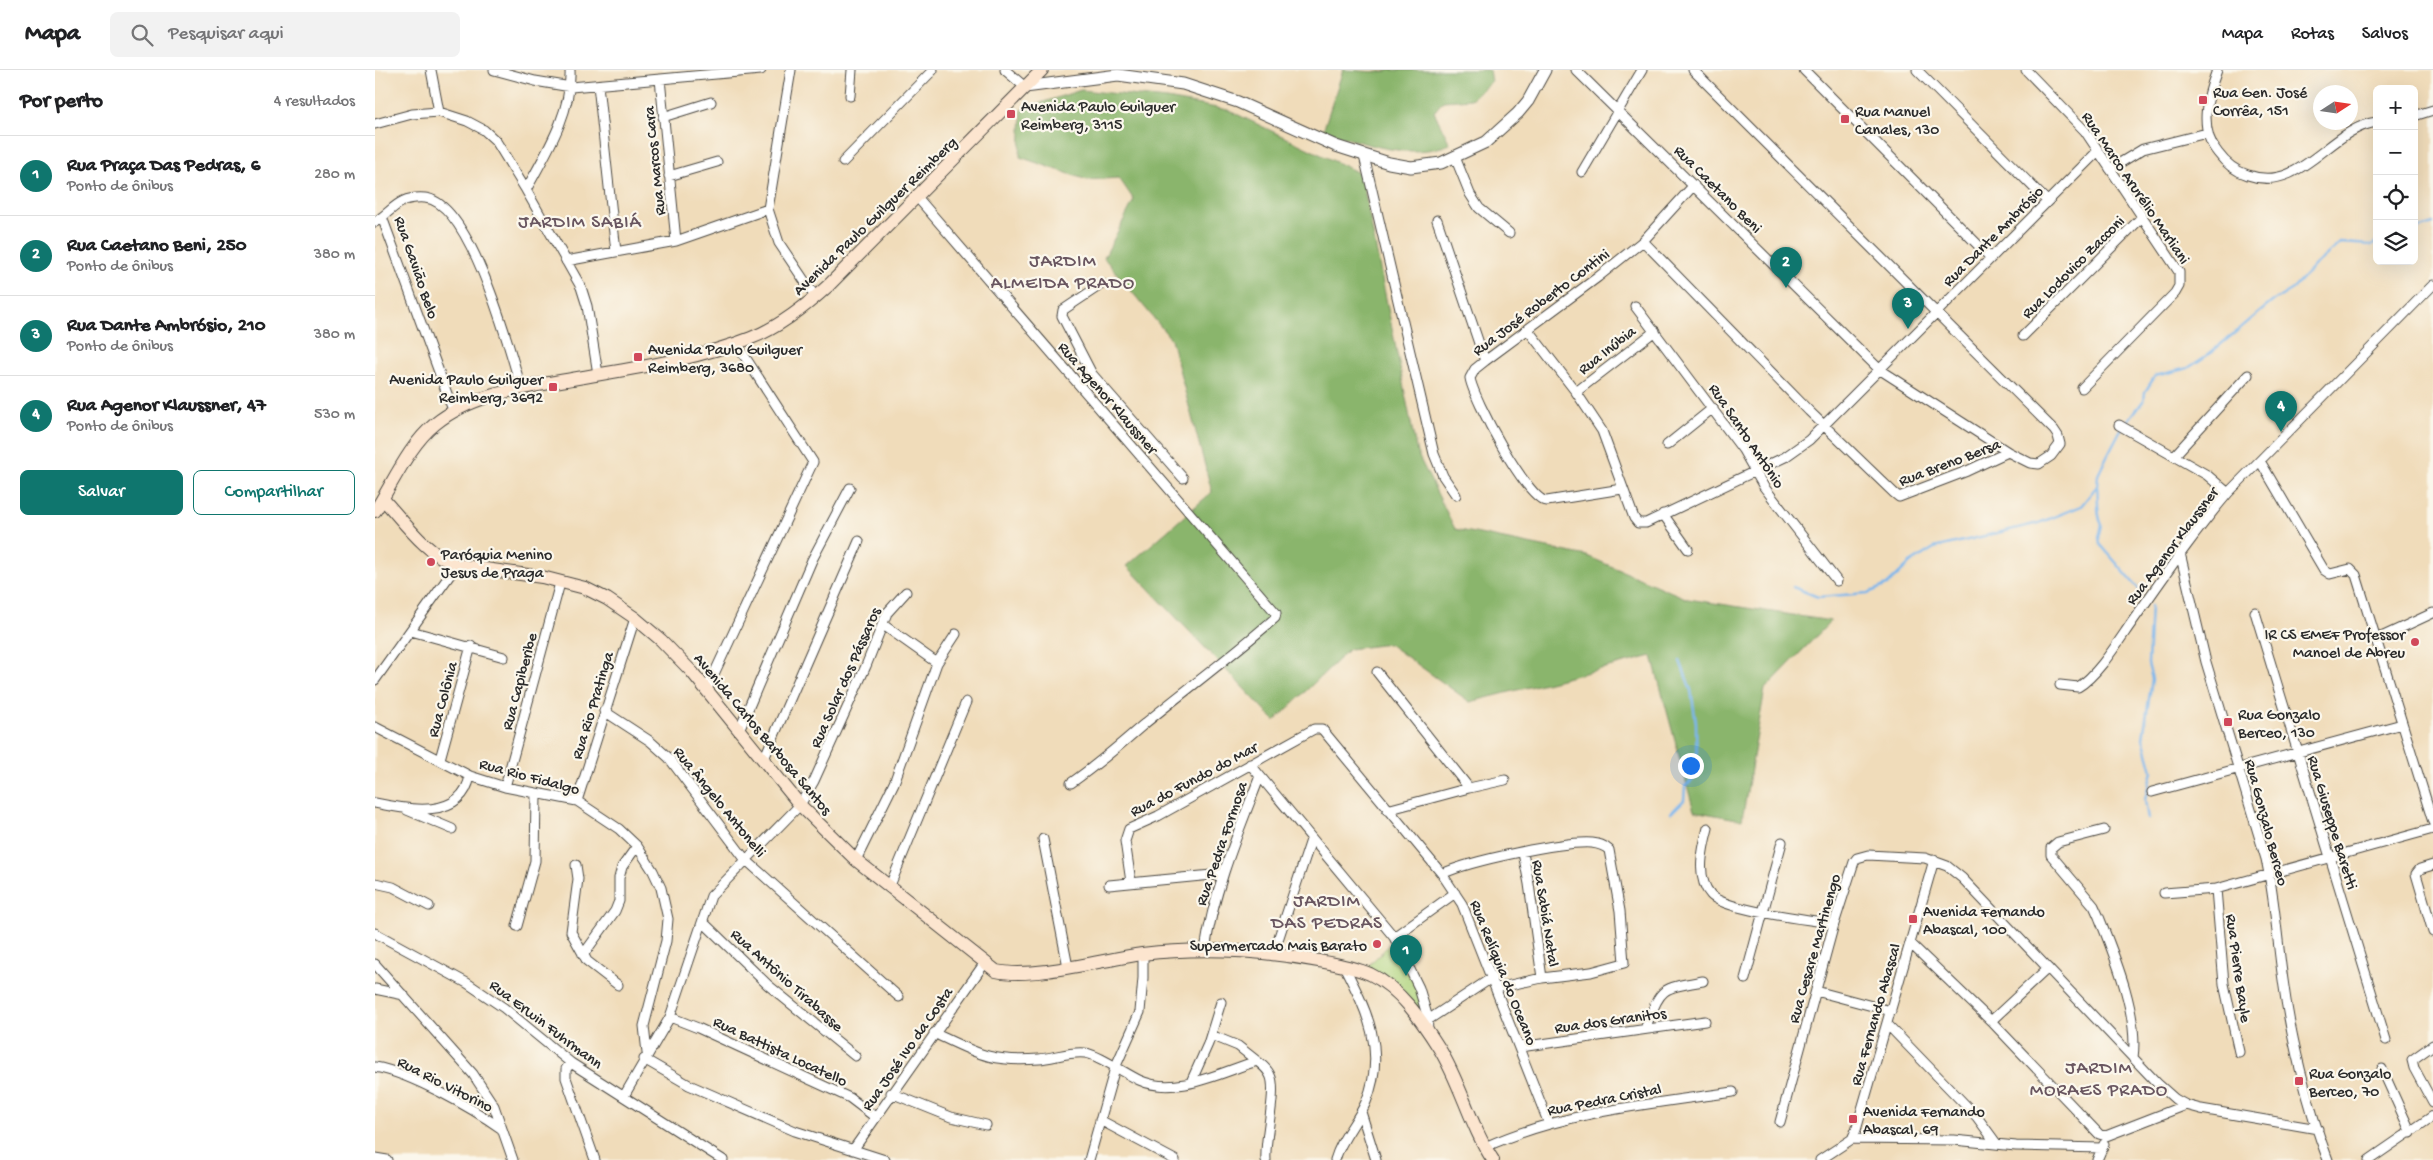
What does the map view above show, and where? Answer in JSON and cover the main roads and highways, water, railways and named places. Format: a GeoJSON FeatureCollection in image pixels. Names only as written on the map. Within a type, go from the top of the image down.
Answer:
{"type":"FeatureCollection","features":[{"type":"Feature","properties":{"kind":"main road","name":"Avenida Paulo Guilguer Reimberg"},"geometry":{"type":"LineString","coordinates":[[375,511],[415,446],[433,425],[453,410],[487,397],[521,388],[666,361],[736,343],[752,338],[780,323],[816,298],[1042,70]]}},
{"type":"Feature","properties":{"kind":"main road","name":"Avenida Carlos Barbosa Santos"},"geometry":{"type":"LineString","coordinates":[[383,499],[434,554],[457,565],[542,577],[585,588],[607,599],[635,618],[661,640],[707,689],[800,805],[856,860],[984,964],[996,971],[1007,973],[1068,967],[1143,954],[1205,950],[1273,952],[1344,966],[1371,974],[1391,989],[1428,1025],[1453,1073],[1485,1147],[1493,1160]]}},
{"type":"Feature","properties":{"kind":"waterway"},"geometry":{"type":"LineString","coordinates":[[2418,229],[2433,224]]}},
{"type":"Feature","properties":{"kind":"waterway"},"geometry":{"type":"LineString","coordinates":[[1793,587],[1818,597],[1868,593],[1887,585],[1910,563],[1934,548],[2039,523],[2081,506],[2097,486],[2098,475],[2120,431],[2144,400],[2145,392],[2155,376],[2188,368],[2209,354],[2272,302],[2293,289],[2314,266],[2340,243],[2373,244]]}},
{"type":"Feature","properties":{"kind":"waterway"},"geometry":{"type":"LineString","coordinates":[[2097,486],[2098,512],[2102,525],[2099,537],[2100,544],[2143,594]]}},
{"type":"Feature","properties":{"kind":"waterway"},"geometry":{"type":"LineString","coordinates":[[2148,819],[2145,800],[2152,771],[2143,738],[2152,679],[2148,664],[2151,606]]}},
{"type":"Feature","properties":{"kind":"waterway"},"geometry":{"type":"LineString","coordinates":[[1671,813],[1684,800],[1685,786],[1691,782],[1697,771],[1696,723],[1691,690],[1680,661]]}},
{"type":"Feature","properties":{"kind":"place","name":"Rua Gen. José Corrêa, 151"},"geometry":{"type":"Point","coordinates":[2203,100]}},
{"type":"Feature","properties":{"kind":"place","name":"Avenida Paulo Guilguer Reimberg, 3115"},"geometry":{"type":"Point","coordinates":[1011,114]}},
{"type":"Feature","properties":{"kind":"place","name":"Rua Manuel Canales, 130"},"geometry":{"type":"Point","coordinates":[1845,119]}},
{"type":"Feature","properties":{"kind":"place","name":"Rua Caetano Beni, 250"},"geometry":{"type":"Point","coordinates":[1786,288]}},
{"type":"Feature","properties":{"kind":"place","name":"Rua Dante Ambrósio, 210"},"geometry":{"type":"Point","coordinates":[1908,329]}},
{"type":"Feature","properties":{"kind":"place","name":"Avenida Paulo Guilguer Reimberg, 3680"},"geometry":{"type":"Point","coordinates":[638,357]}},
{"type":"Feature","properties":{"kind":"place","name":"Avenida Paulo Guilguer Reimberg, 3692"},"geometry":{"type":"Point","coordinates":[553,387]}},
{"type":"Feature","properties":{"kind":"place","name":"Rua Agenor Klaussner, 47"},"geometry":{"type":"Point","coordinates":[2281,432]}},
{"type":"Feature","properties":{"kind":"place","name":"Paróquia Menino Jesus de Praga"},"geometry":{"type":"Point","coordinates":[431,562]}},
{"type":"Feature","properties":{"kind":"place","name":"IR CS EMEF Professor Manoel de Abreu"},"geometry":{"type":"Point","coordinates":[2415,642]}},
{"type":"Feature","properties":{"kind":"place","name":"Rua Gonzalo Berceo, 130"},"geometry":{"type":"Point","coordinates":[2228,722]}},
{"type":"Feature","properties":{"kind":"place","name":"Avenida Fernando Abascal, 100"},"geometry":{"type":"Point","coordinates":[1913,919]}},
{"type":"Feature","properties":{"kind":"place","name":"Supermercado Mais Barato"},"geometry":{"type":"Point","coordinates":[1377,944]}},
{"type":"Feature","properties":{"kind":"place","name":"Rua Praça Das Pedras, 6"},"geometry":{"type":"Point","coordinates":[1406,976]}},
{"type":"Feature","properties":{"kind":"place","name":"Rua Gonzalo Berceo, 70"},"geometry":{"type":"Point","coordinates":[2299,1081]}},
{"type":"Feature","properties":{"kind":"place","name":"Avenida Fernando Abascal, 69"},"geometry":{"type":"Point","coordinates":[1853,1119]}},
{"type":"Feature","properties":{"kind":"district","name":"JARDIM SABIÁ"},"geometry":{"type":"Point","coordinates":[580,220]}},
{"type":"Feature","properties":{"kind":"district","name":"JARDIM ALMEIDA PRADO"},"geometry":{"type":"Point","coordinates":[1063,270]}},
{"type":"Feature","properties":{"kind":"district","name":"JARDIM DAS PEDRAS"},"geometry":{"type":"Point","coordinates":[1327,910]}},
{"type":"Feature","properties":{"kind":"district","name":"JARDIM MORAES PRADO"},"geometry":{"type":"Point","coordinates":[2099,1077]}}]}
